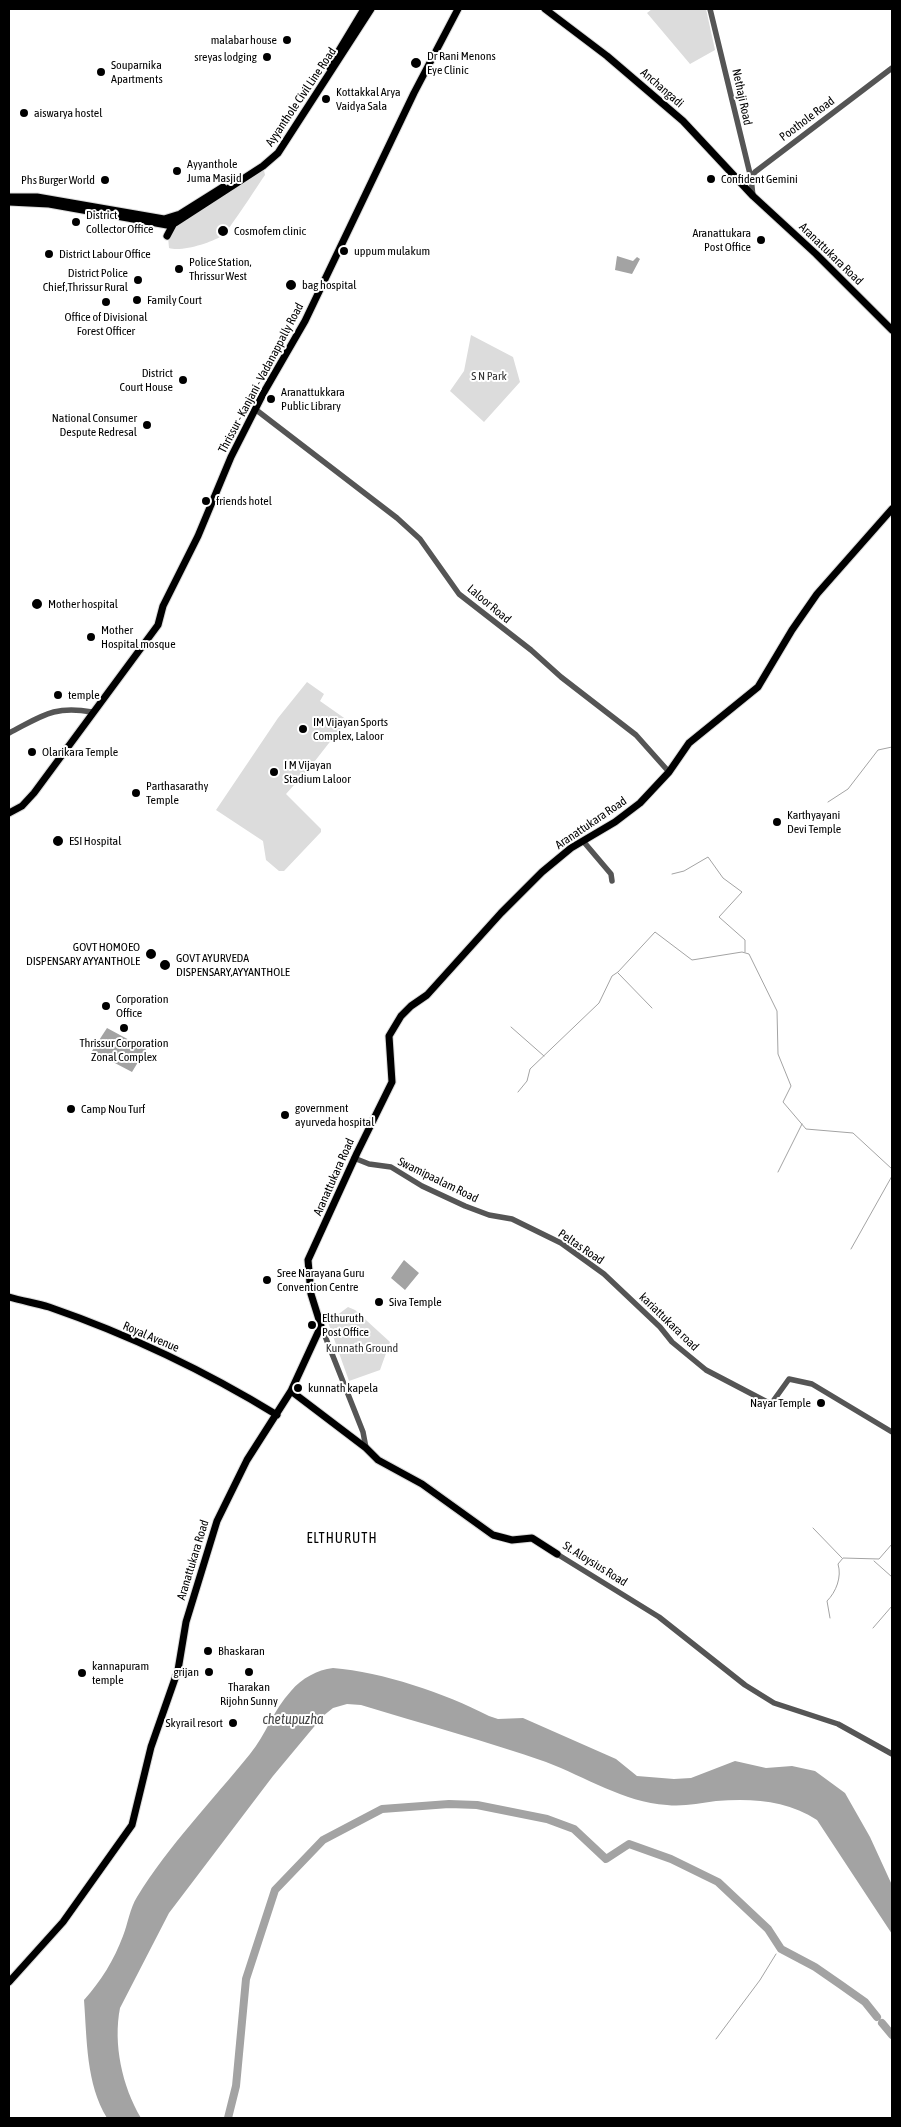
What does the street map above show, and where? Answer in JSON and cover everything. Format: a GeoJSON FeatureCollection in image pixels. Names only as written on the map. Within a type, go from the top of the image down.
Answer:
{"type":"FeatureCollection","features":[{"type":"Feature","properties":{"kind":"main road","name":"Ayyanthole Civil Line Road"},"geometry":{"type":"LineString","coordinates":[[311,101],[364,9]]}},
{"type":"Feature","properties":{"kind":"main road","name":"Ayyanthole Civil Line Road"},"geometry":{"type":"LineString","coordinates":[[175,220],[270,158],[282,148],[370,9]]}},
{"type":"Feature","properties":{"kind":"main road","name":"Thrissur - Kanjani - Vadanappally Road"},"geometry":{"type":"LineString","coordinates":[[9,813],[27,801],[158,625],[163,606],[198,536],[207,510],[255,409],[305,321],[414,94],[458,9]]}},
{"type":"Feature","properties":{"kind":"main road","name":"Anchangadi"},"geometry":{"type":"LineString","coordinates":[[546,9],[596,47],[669,109],[753,196]]}},
{"type":"Feature","properties":{"kind":"main road","name":"Aranattukara Road"},"geometry":{"type":"LineString","coordinates":[[753,196],[816,254],[892,330]]}},
{"type":"Feature","properties":{"kind":"main road"},"geometry":{"type":"LineString","coordinates":[[9,197],[37,197],[167,225],[175,220]]}},
{"type":"Feature","properties":{"kind":"main road"},"geometry":{"type":"LineString","coordinates":[[9,202],[50,204],[129,216]]}},
{"type":"Feature","properties":{"kind":"main road"},"geometry":{"type":"LineString","coordinates":[[168,236],[175,220]]}},
{"type":"Feature","properties":{"kind":"main road","name":"Aranattukara Road"},"geometry":{"type":"LineString","coordinates":[[9,1982],[63,1922],[132,1825],[151,1747],[174,1685],[184,1627],[206,1552],[223,1505],[247,1460],[291,1391],[321,1326],[311,1294],[308,1260],[354,1158],[392,1082],[390,1036],[401,1016],[437,985],[501,913],[536,878],[583,841],[624,816],[640,803],[669,772],[689,743],[740,703],[764,680],[792,630],[817,594],[892,509]]}},
{"type":"Feature","properties":{"kind":"main road","name":"Royal Avenue"},"geometry":{"type":"LineString","coordinates":[[9,1297],[48,1307],[173,1359],[232,1388],[277,1415]]}},
{"type":"Feature","properties":{"kind":"main road","name":"St. Aloysius Road"},"geometry":{"type":"LineString","coordinates":[[291,1391],[366,1448],[378,1460],[422,1484],[493,1535],[512,1540],[532,1538],[557,1554]]}},
{"type":"Feature","properties":{"kind":"street","name":"Nethaji Road"},"geometry":{"type":"LineString","coordinates":[[710,9],[751,178]]}},
{"type":"Feature","properties":{"kind":"street","name":"Poothole Road"},"geometry":{"type":"LineString","coordinates":[[751,178],[760,168],[892,68]]}},
{"type":"Feature","properties":{"kind":"street"},"geometry":{"type":"LineString","coordinates":[[740,182],[746,182],[751,178]]}},
{"type":"Feature","properties":{"kind":"street"},"geometry":{"type":"LineString","coordinates":[[751,178],[753,196]]}},
{"type":"Feature","properties":{"kind":"street","name":"Laloor Road"},"geometry":{"type":"LineString","coordinates":[[255,409],[397,518],[420,539],[460,594],[561,677],[636,734],[669,772]]}},
{"type":"Feature","properties":{"kind":"street"},"geometry":{"type":"LineString","coordinates":[[9,733],[51,711],[73,709],[92,712]]}},
{"type":"Feature","properties":{"kind":"street"},"geometry":{"type":"LineString","coordinates":[[583,841],[611,874],[612,880]]}},
{"type":"Feature","properties":{"kind":"street","name":"Swamipaalam Road"},"geometry":{"type":"LineString","coordinates":[[354,1158],[369,1164],[391,1168],[422,1186],[465,1206],[489,1215],[512,1219],[539,1232]]}},
{"type":"Feature","properties":{"kind":"street","name":"Peltas Road"},"geometry":{"type":"LineString","coordinates":[[539,1232],[561,1243],[604,1274],[610,1281]]}},
{"type":"Feature","properties":{"kind":"street","name":"kariattukara road"},"geometry":{"type":"LineString","coordinates":[[610,1281],[646,1312],[672,1342],[716,1376],[771,1404],[775,1402],[789,1379],[812,1384],[892,1432]]}},
{"type":"Feature","properties":{"kind":"street"},"geometry":{"type":"LineString","coordinates":[[321,1326],[363,1432],[366,1448]]}},
{"type":"Feature","properties":{"kind":"street","name":"St. Aloysius Road"},"geometry":{"type":"LineString","coordinates":[[557,1554],[659,1617],[719,1666],[774,1703],[838,1724],[892,1754]]}},
{"type":"Feature","properties":{"kind":"green space"},"geometry":{"type":"Polygon","coordinates":[[[652,9],[706,9],[715,50],[690,64],[647,13],[652,9]]]}},
{"type":"Feature","properties":{"kind":"green space"},"geometry":{"type":"Polygon","coordinates":[[[263,166],[265,175],[222,236],[196,246],[181,249],[169,248],[168,237],[176,223],[263,166]]]}},
{"type":"Feature","properties":{"kind":"green space","name":"S N Park"},"geometry":{"type":"Polygon","coordinates":[[[471,335],[513,357],[520,382],[484,422],[450,391],[464,371],[471,335]]]}},
{"type":"Feature","properties":{"kind":"green space","name":"I M Vijayan Stadium Laloor"},"geometry":{"type":"Polygon","coordinates":[[[307,682],[324,694],[320,701],[347,720],[286,794],[321,829],[321,832],[284,871],[279,871],[266,860],[263,841],[216,810],[278,718],[307,682]]]}},
{"type":"Feature","properties":{"kind":"green space","name":"Kunnath Ground"},"geometry":{"type":"Polygon","coordinates":[[[348,1307],[355,1310],[390,1342],[380,1370],[349,1381],[328,1322],[348,1307]]]}},
{"type":"Feature","properties":{"kind":"water"},"geometry":{"type":"Polygon","coordinates":[[[617,256],[633,261],[637,257],[640,259],[632,274],[615,270],[617,256]]]}},
{"type":"Feature","properties":{"kind":"water"},"geometry":{"type":"Polygon","coordinates":[[[107,1028],[146,1049],[132,1072],[92,1051],[107,1028]]]}},
{"type":"Feature","properties":{"kind":"water"},"geometry":{"type":"Polygon","coordinates":[[[404,1260],[419,1273],[405,1290],[391,1278],[404,1260]]]}},
{"type":"Feature","properties":{"kind":"water","name":"chetupuzha"},"geometry":{"type":"Polygon","coordinates":[[[333,1668],[372,1674],[413,1685],[453,1699],[498,1719],[523,1718],[616,1759],[637,1776],[674,1779],[691,1778],[735,1761],[766,1768],[792,1766],[815,1771],[845,1793],[870,1837],[892,1885],[892,1934],[817,1820],[805,1813],[781,1804],[755,1800],[716,1801],[679,1806],[651,1803],[620,1794],[561,1768],[523,1754],[361,1705],[347,1704],[333,1708],[323,1716],[273,1776],[169,1913],[120,2008],[118,2022],[119,2050],[124,2079],[134,2106],[141,2118],[107,2118],[100,2105],[91,2076],[84,2000],[111,1962],[123,1936],[135,1901],[163,1859],[250,1754],[261,1739],[279,1706],[291,1691],[310,1675],[333,1668]]]}},
{"type":"Feature","properties":{"kind":"waterway"},"geometry":{"type":"LineString","coordinates":[[828,802],[848,789],[878,750],[892,747]]}},
{"type":"Feature","properties":{"kind":"waterway"},"geometry":{"type":"LineString","coordinates":[[672,874],[684,871],[708,857],[723,878],[742,892],[719,917],[745,940],[745,952]]}},
{"type":"Feature","properties":{"kind":"waterway"},"geometry":{"type":"LineString","coordinates":[[518,1092],[527,1081],[530,1069],[599,1003],[612,976],[655,932],[692,960],[742,952],[749,954],[777,1011],[778,1054],[791,1086],[783,1102],[806,1129],[853,1133],[892,1169]]}},
{"type":"Feature","properties":{"kind":"waterway"},"geometry":{"type":"LineString","coordinates":[[618,973],[652,1008]]}},
{"type":"Feature","properties":{"kind":"waterway"},"geometry":{"type":"LineString","coordinates":[[511,1027],[544,1056]]}},
{"type":"Feature","properties":{"kind":"waterway"},"geometry":{"type":"LineString","coordinates":[[778,1172],[802,1124]]}},
{"type":"Feature","properties":{"kind":"waterway"},"geometry":{"type":"LineString","coordinates":[[851,1249],[892,1176]]}},
{"type":"Feature","properties":{"kind":"waterway"},"geometry":{"type":"LineString","coordinates":[[813,1528],[842,1558]]}},
{"type":"Feature","properties":{"kind":"waterway"},"geometry":{"type":"LineString","coordinates":[[830,1618],[827,1601],[837,1584],[838,1564],[843,1558],[879,1559],[892,1544]]}},
{"type":"Feature","properties":{"kind":"waterway"},"geometry":{"type":"LineString","coordinates":[[874,1561],[892,1577]]}},
{"type":"Feature","properties":{"kind":"waterway"},"geometry":{"type":"LineString","coordinates":[[873,1628],[892,1606]]}},
{"type":"Feature","properties":{"kind":"waterway"},"geometry":{"type":"LineString","coordinates":[[228,2118],[236,2086],[246,1979],[275,1890],[323,1840],[382,1809],[449,1804],[477,1805],[547,1819],[574,1829],[606,1859],[629,1844],[671,1859],[718,1882],[768,1929],[781,1949],[815,1967],[865,2002],[877,2017]]}},
{"type":"Feature","properties":{"kind":"waterway"},"geometry":{"type":"LineString","coordinates":[[716,2039],[760,1980],[776,1954]]}},
{"type":"Feature","properties":{"kind":"waterway"},"geometry":{"type":"LineString","coordinates":[[882,2023],[892,2035]]}},
{"type":"Feature","properties":{"kind":"place","name":"malabar house"},"geometry":{"type":"Point","coordinates":[287,40]}},
{"type":"Feature","properties":{"kind":"place","name":"sreyas lodging"},"geometry":{"type":"Point","coordinates":[267,57]}},
{"type":"Feature","properties":{"kind":"place","name":"Dr Rani Menons Eye Clinic"},"geometry":{"type":"Point","coordinates":[416,63]}},
{"type":"Feature","properties":{"kind":"place","name":"Souparnika Apartments"},"geometry":{"type":"Point","coordinates":[101,72]}},
{"type":"Feature","properties":{"kind":"place","name":"Kottakkal Arya Vaidya Sala"},"geometry":{"type":"Point","coordinates":[326,99]}},
{"type":"Feature","properties":{"kind":"place","name":"aiswarya hostel"},"geometry":{"type":"Point","coordinates":[24,113]}},
{"type":"Feature","properties":{"kind":"place","name":"Ayyanthole Juma Masjid"},"geometry":{"type":"Point","coordinates":[177,171]}},
{"type":"Feature","properties":{"kind":"place","name":"Confident Gemini"},"geometry":{"type":"Point","coordinates":[711,179]}},
{"type":"Feature","properties":{"kind":"place","name":"Phs Burger World"},"geometry":{"type":"Point","coordinates":[105,180]}},
{"type":"Feature","properties":{"kind":"place","name":"District Collector Office"},"geometry":{"type":"Point","coordinates":[76,222]}},
{"type":"Feature","properties":{"kind":"place","name":"Cosmofem clinic"},"geometry":{"type":"Point","coordinates":[223,231]}},
{"type":"Feature","properties":{"kind":"place","name":"Aranattukara Post Office"},"geometry":{"type":"Point","coordinates":[761,240]}},
{"type":"Feature","properties":{"kind":"place","name":"uppum mulakum"},"geometry":{"type":"Point","coordinates":[344,251]}},
{"type":"Feature","properties":{"kind":"place","name":"District Labour Office"},"geometry":{"type":"Point","coordinates":[49,254]}},
{"type":"Feature","properties":{"kind":"place","name":"Police Station, Thrissur West"},"geometry":{"type":"Point","coordinates":[179,269]}},
{"type":"Feature","properties":{"kind":"place","name":"District Police Chief,Thrissur Rural"},"geometry":{"type":"Point","coordinates":[138,280]}},
{"type":"Feature","properties":{"kind":"place","name":"bag hospital"},"geometry":{"type":"Point","coordinates":[291,285]}},
{"type":"Feature","properties":{"kind":"place","name":"Family Court"},"geometry":{"type":"Point","coordinates":[137,300]}},
{"type":"Feature","properties":{"kind":"place","name":"Office of Divisional Forest Officer"},"geometry":{"type":"Point","coordinates":[106,302]}},
{"type":"Feature","properties":{"kind":"place","name":"District Court House"},"geometry":{"type":"Point","coordinates":[183,380]}},
{"type":"Feature","properties":{"kind":"place","name":"Aranattukkara Public Library"},"geometry":{"type":"Point","coordinates":[271,399]}},
{"type":"Feature","properties":{"kind":"place","name":"National Consumer Despute Redresal"},"geometry":{"type":"Point","coordinates":[147,425]}},
{"type":"Feature","properties":{"kind":"place","name":"friends hotel"},"geometry":{"type":"Point","coordinates":[206,501]}},
{"type":"Feature","properties":{"kind":"place","name":"Mother hospital"},"geometry":{"type":"Point","coordinates":[37,604]}},
{"type":"Feature","properties":{"kind":"place","name":"Mother Hospital mosque"},"geometry":{"type":"Point","coordinates":[91,637]}},
{"type":"Feature","properties":{"kind":"place","name":"temple"},"geometry":{"type":"Point","coordinates":[58,695]}},
{"type":"Feature","properties":{"kind":"place","name":"IM Vijayan Sports Complex, Laloor"},"geometry":{"type":"Point","coordinates":[303,729]}},
{"type":"Feature","properties":{"kind":"place","name":"Olarikara Temple"},"geometry":{"type":"Point","coordinates":[32,752]}},
{"type":"Feature","properties":{"kind":"place","name":"I M Vijayan Stadium Laloor"},"geometry":{"type":"Point","coordinates":[274,772]}},
{"type":"Feature","properties":{"kind":"place","name":"Parthasarathy Temple"},"geometry":{"type":"Point","coordinates":[136,793]}},
{"type":"Feature","properties":{"kind":"place","name":"Karthyayani Devi Temple"},"geometry":{"type":"Point","coordinates":[777,822]}},
{"type":"Feature","properties":{"kind":"place","name":"ESI Hospital"},"geometry":{"type":"Point","coordinates":[58,841]}},
{"type":"Feature","properties":{"kind":"place","name":"GOVT HOMOEO DISPENSARY AYYANTHOLE"},"geometry":{"type":"Point","coordinates":[151,954]}},
{"type":"Feature","properties":{"kind":"place","name":"GOVT AYURVEDA DISPENSARY,AYYANTHOLE"},"geometry":{"type":"Point","coordinates":[165,965]}},
{"type":"Feature","properties":{"kind":"place","name":"Corporation Office"},"geometry":{"type":"Point","coordinates":[106,1006]}},
{"type":"Feature","properties":{"kind":"place","name":"Thrissur Corporation Zonal Complex"},"geometry":{"type":"Point","coordinates":[124,1028]}},
{"type":"Feature","properties":{"kind":"place","name":"Camp Nou Turf"},"geometry":{"type":"Point","coordinates":[71,1109]}},
{"type":"Feature","properties":{"kind":"place","name":"government ayurveda hospital"},"geometry":{"type":"Point","coordinates":[285,1115]}},
{"type":"Feature","properties":{"kind":"place","name":"Sree Narayana Guru Convention Centre"},"geometry":{"type":"Point","coordinates":[267,1280]}},
{"type":"Feature","properties":{"kind":"place","name":"Siva Temple"},"geometry":{"type":"Point","coordinates":[379,1302]}},
{"type":"Feature","properties":{"kind":"place","name":"Elthuruth Post Office"},"geometry":{"type":"Point","coordinates":[312,1325]}},
{"type":"Feature","properties":{"kind":"place","name":"kunnath kapela"},"geometry":{"type":"Point","coordinates":[298,1388]}},
{"type":"Feature","properties":{"kind":"place","name":"Nayar Temple"},"geometry":{"type":"Point","coordinates":[821,1403]}},
{"type":"Feature","properties":{"kind":"place","name":"Bhaskaran"},"geometry":{"type":"Point","coordinates":[208,1651]}},
{"type":"Feature","properties":{"kind":"place","name":"grijan"},"geometry":{"type":"Point","coordinates":[209,1672]}},
{"type":"Feature","properties":{"kind":"place","name":"Tharakan Rijohn Sunny"},"geometry":{"type":"Point","coordinates":[249,1672]}},
{"type":"Feature","properties":{"kind":"place","name":"kannapuram temple"},"geometry":{"type":"Point","coordinates":[82,1673]}},
{"type":"Feature","properties":{"kind":"place","name":"Skyrail resort"},"geometry":{"type":"Point","coordinates":[233,1723]}},
{"type":"Feature","properties":{"kind":"district","name":"ELTHURUTH"},"geometry":{"type":"Point","coordinates":[342,1539]}}]}
